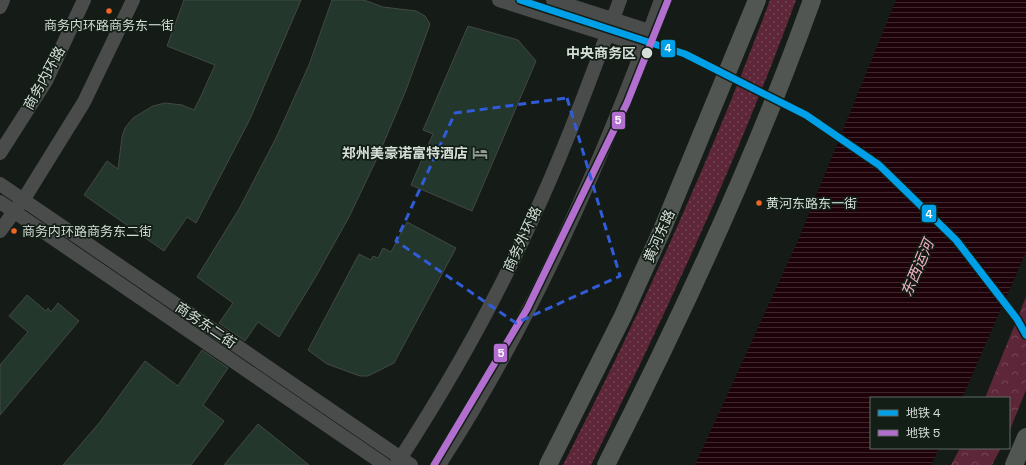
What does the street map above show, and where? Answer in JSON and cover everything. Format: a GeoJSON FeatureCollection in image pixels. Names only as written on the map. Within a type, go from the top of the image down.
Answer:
{"type":"FeatureCollection","features":[{"type":"Feature","properties":{"kind":"main road","name":"黄河东路"},"geometry":{"type":"LineString","coordinates":[[548,465],[623,316],[659,237],[757,0]]}},
{"type":"Feature","properties":{"kind":"main road"},"geometry":{"type":"LineString","coordinates":[[606,465],[670,338],[709,251],[797,42],[812,0]]}},
{"type":"Feature","properties":{"kind":"main road"},"geometry":{"type":"LineString","coordinates":[[1014,465],[1024,446]]}},
{"type":"Feature","properties":{"kind":"street"},"geometry":{"type":"LineString","coordinates":[[0,7],[3,0]]}},
{"type":"Feature","properties":{"kind":"street","name":"商务内环路"},"geometry":{"type":"LineString","coordinates":[[0,153],[46,81],[84,0]]}},
{"type":"Feature","properties":{"kind":"street"},"geometry":{"type":"LineString","coordinates":[[0,231],[22,200],[84,102],[133,0]]}},
{"type":"Feature","properties":{"kind":"street"},"geometry":{"type":"LineString","coordinates":[[499,0],[644,46]]}},
{"type":"Feature","properties":{"kind":"street"},"geometry":{"type":"LineString","coordinates":[[553,0],[649,31]]}},
{"type":"Feature","properties":{"kind":"street","name":"商务外环路"},"geometry":{"type":"LineString","coordinates":[[403,463],[498,290],[546,187],[620,0]]}},
{"type":"Feature","properties":{"kind":"street"},"geometry":{"type":"LineString","coordinates":[[439,465],[474,409],[525,316],[577,211],[644,46],[660,0]]}},
{"type":"Feature","properties":{"kind":"street","name":"商务东二街"},"geometry":{"type":"LineString","coordinates":[[0,184],[403,463]]}},
{"type":"Feature","properties":{"kind":"street","name":"商务东二街"},"geometry":{"type":"LineString","coordinates":[[0,202],[385,465]]}},
{"type":"Feature","properties":{"kind":"highlighted area"},"geometry":{"type":"Polygon","coordinates":[[[567,98],[620,276],[516,323],[396,241],[455,113],[567,98]]]}},
{"type":"Feature","properties":{"kind":"green space"},"geometry":{"type":"Polygon","coordinates":[[[770,0],[796,0],[750,118],[700,235],[647,351],[591,465],[563,465],[620,351],[673,236],[724,118],[770,0]]]}},
{"type":"Feature","properties":{"kind":"green space"},"geometry":{"type":"Polygon","coordinates":[[[1026,297],[1026,390],[1010,430],[1010,397],[985,397],[1026,297]]]}},
{"type":"Feature","properties":{"kind":"green space"},"geometry":{"type":"Polygon","coordinates":[[[959,449],[1000,449],[992,465],[951,465],[959,449]]]}},
{"type":"Feature","properties":{"kind":"water","name":"东西运河"},"geometry":{"type":"Polygon","coordinates":[[[896,0],[1026,0],[1026,252],[962,397],[870,397],[870,449],[939,449],[931,465],[695,465],[796,245],[896,0]]]}},
{"type":"Feature","properties":{"kind":"building"},"geometry":{"type":"Polygon","coordinates":[[[184,0],[301,0],[250,119],[196,223],[187,217],[164,251],[84,195],[107,161],[118,169],[122,137],[125,128],[133,118],[153,106],[165,103],[182,105],[194,110],[215,65],[167,46],[184,0]]]}},
{"type":"Feature","properties":{"kind":"building"},"geometry":{"type":"Polygon","coordinates":[[[332,0],[364,0],[383,7],[416,11],[425,16],[430,24],[406,90],[379,154],[349,217],[315,278],[279,337],[258,322],[245,341],[219,323],[233,303],[197,277],[239,209],[276,138],[309,65],[332,0]]]}},
{"type":"Feature","properties":{"kind":"building"},"geometry":{"type":"Polygon","coordinates":[[[468,26],[518,40],[536,61],[472,211],[411,185],[433,134],[423,130],[468,26]]]}},
{"type":"Feature","properties":{"kind":"building"},"geometry":{"type":"Polygon","coordinates":[[[407,222],[456,248],[394,363],[368,376],[360,376],[327,364],[308,350],[359,254],[371,260],[373,256],[378,258],[383,248],[391,252],[407,222]]]}},
{"type":"Feature","properties":{"kind":"building"},"geometry":{"type":"Polygon","coordinates":[[[27,295],[46,311],[48,308],[51,312],[58,303],[79,321],[0,415],[0,365],[28,332],[9,316],[27,295]]]}},
{"type":"Feature","properties":{"kind":"building"},"geometry":{"type":"Polygon","coordinates":[[[202,350],[228,368],[203,405],[224,421],[191,465],[63,465],[100,422],[145,361],[178,386],[202,350]]]}},
{"type":"Feature","properties":{"kind":"building"},"geometry":{"type":"Polygon","coordinates":[[[258,424],[309,465],[224,465],[258,424]]]}},
{"type":"Feature","properties":{"kind":"metro line","name":"4"},"geometry":{"type":"LineString","coordinates":[[520,0],[685,54],[806,115],[879,165],[956,240],[1017,319],[1026,335]]}},
{"type":"Feature","properties":{"kind":"metro line","name":"5"},"geometry":{"type":"LineString","coordinates":[[434,465],[527,309],[627,103],[668,0]]}},
{"type":"Feature","properties":{"kind":"place","name":"商务内环路商务东一街"},"geometry":{"type":"Point","coordinates":[109,11]}},
{"type":"Feature","properties":{"kind":"place","name":"中央商务区"},"geometry":{"type":"Point","coordinates":[647,53]}},
{"type":"Feature","properties":{"kind":"place","name":"郑州美豪诺富特酒店"},"geometry":{"type":"Point","coordinates":[480,153]}},
{"type":"Feature","properties":{"kind":"place","name":"黄河东路东一街"},"geometry":{"type":"Point","coordinates":[759,203]}},
{"type":"Feature","properties":{"kind":"place","name":"商务内环路商务东二街"},"geometry":{"type":"Point","coordinates":[14,231]}}]}
